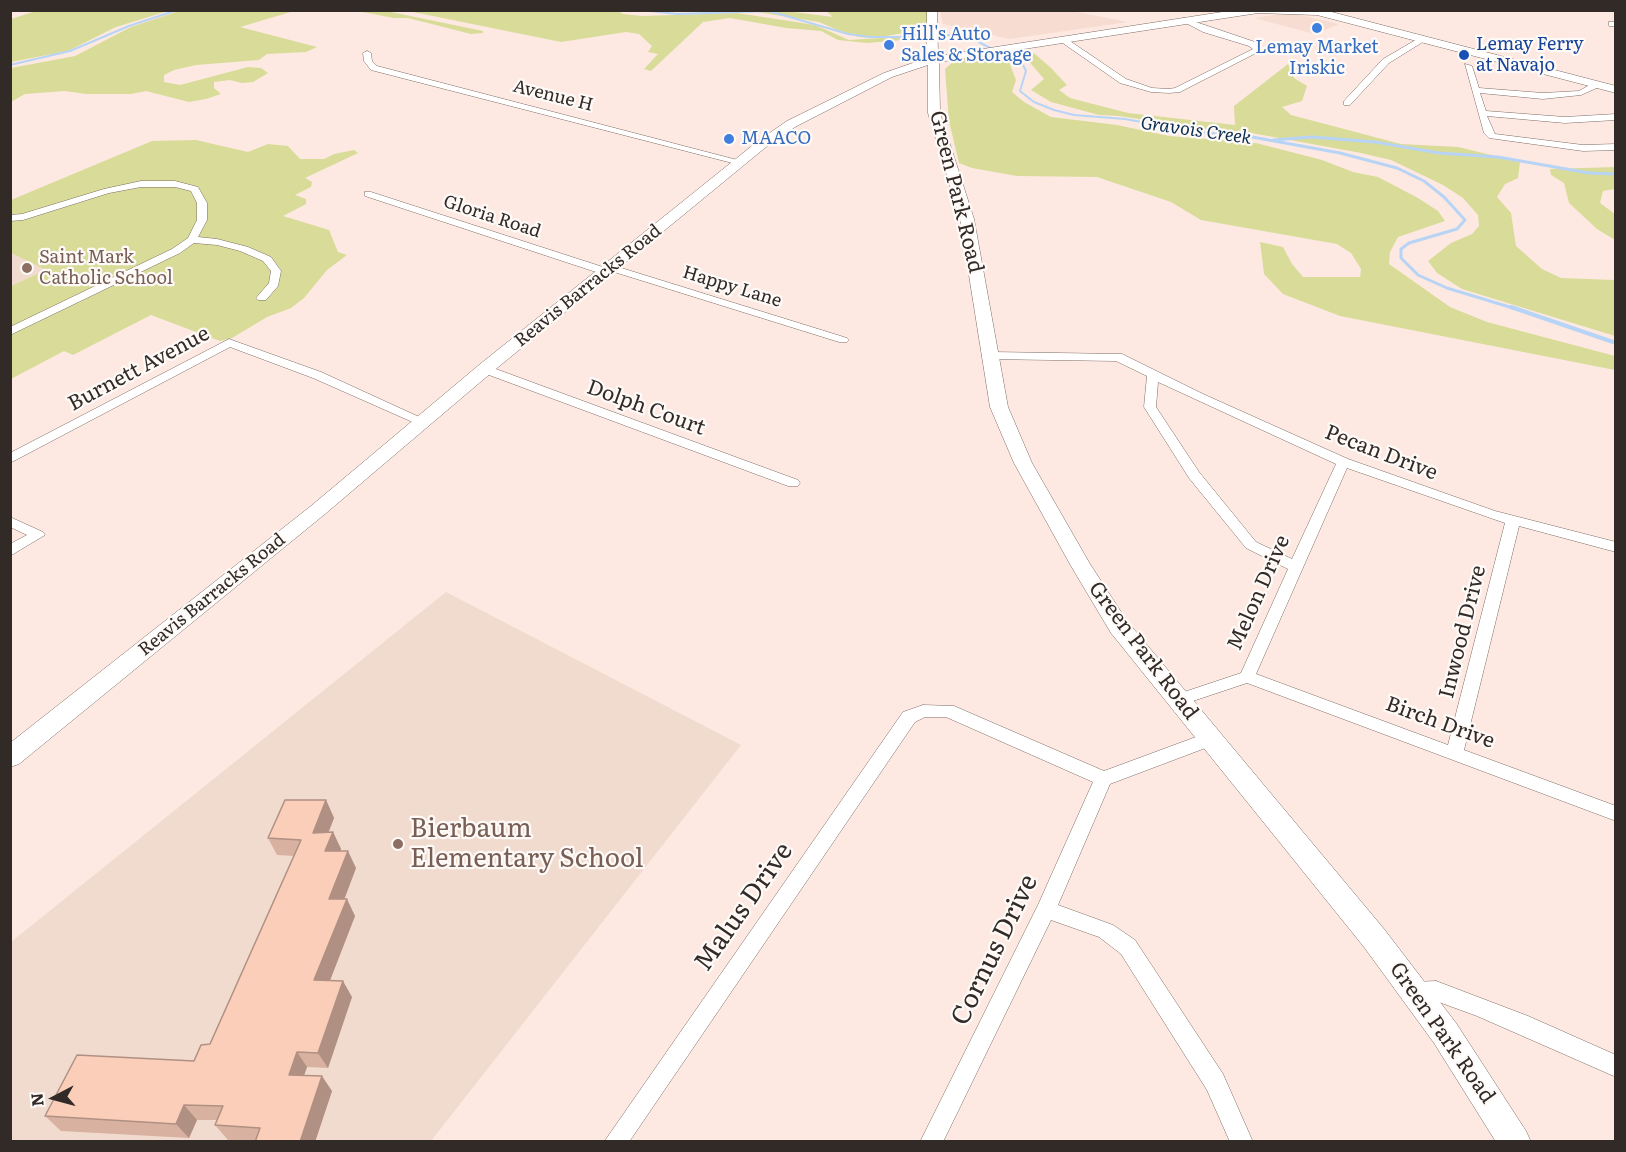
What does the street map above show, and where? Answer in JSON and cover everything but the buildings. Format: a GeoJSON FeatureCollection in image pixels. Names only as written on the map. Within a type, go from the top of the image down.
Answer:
{"type":"FeatureCollection","features":[{"type":"Feature","properties":{"kind":"main road","name":"Green Park Road"},"geometry":{"type":"LineString","coordinates":[[932,10],[934,113],[967,219],[999,407],[1023,463],[1119,627],[1374,938],[1445,1033],[1515,1142]]}},
{"type":"Feature","properties":{"kind":"main road"},"geometry":{"type":"LineString","coordinates":[[932,66],[964,54],[1258,10],[1319,12],[1616,90]]}},
{"type":"Feature","properties":{"kind":"main road"},"geometry":{"type":"LineString","coordinates":[[932,39],[964,54]]}},
{"type":"Feature","properties":{"kind":"main road","name":"Reavis Barracks Road"},"geometry":{"type":"LineString","coordinates":[[10,757],[309,517],[485,369],[740,162],[791,124],[900,70],[932,66]]}},
{"type":"Feature","properties":{"kind":"street"},"geometry":{"type":"LineString","coordinates":[[1061,39],[1123,81],[1151,90],[1177,90],[1258,50],[1252,44],[1206,30],[1187,20]]}},
{"type":"Feature","properties":{"kind":"street"},"geometry":{"type":"LineString","coordinates":[[1347,103],[1392,57],[1422,39]]}},
{"type":"Feature","properties":{"kind":"street","name":"Avenue H"},"geometry":{"type":"LineString","coordinates":[[367,53],[368,61],[374,68],[740,162]]}},
{"type":"Feature","properties":{"kind":"street"},"geometry":{"type":"LineString","coordinates":[[1468,66],[1488,133],[1502,139],[1583,148],[1616,147]]}},
{"type":"Feature","properties":{"kind":"street"},"geometry":{"type":"LineString","coordinates":[[1476,90],[1543,96],[1581,93],[1596,85]]}},
{"type":"Feature","properties":{"kind":"street"},"geometry":{"type":"LineString","coordinates":[[1482,113],[1565,120],[1616,117]]}},
{"type":"Feature","properties":{"kind":"street"},"geometry":{"type":"LineString","coordinates":[[10,218],[23,217],[107,191],[141,184],[175,184],[195,189],[202,202],[202,220],[192,240],[151,266],[10,332]]}},
{"type":"Feature","properties":{"kind":"street","name":"Gloria Road"},"geometry":{"type":"LineString","coordinates":[[368,194],[608,270]]}},
{"type":"Feature","properties":{"kind":"street"},"geometry":{"type":"LineString","coordinates":[[192,240],[217,242],[244,249],[267,259],[276,271],[274,284],[262,298]]}},
{"type":"Feature","properties":{"kind":"street","name":"Happy Lane"},"geometry":{"type":"LineString","coordinates":[[608,270],[843,340]]}},
{"type":"Feature","properties":{"kind":"street","name":"Burnett Avenue"},"geometry":{"type":"LineString","coordinates":[[10,459],[229,343],[317,375],[422,421]]}},
{"type":"Feature","properties":{"kind":"street","name":"Pecan Drive"},"geometry":{"type":"LineString","coordinates":[[991,356],[1110,355],[1148,370],[1199,397],[1343,462],[1513,521],[1616,547]]}},
{"type":"Feature","properties":{"kind":"street","name":"Dolph Court"},"geometry":{"type":"LineString","coordinates":[[485,369],[793,483]]}},
{"type":"Feature","properties":{"kind":"street"},"geometry":{"type":"LineString","coordinates":[[1148,370],[1150,407],[1194,475],[1251,544],[1295,567]]}},
{"type":"Feature","properties":{"kind":"street","name":"Melon Drive"},"geometry":{"type":"LineString","coordinates":[[1178,700],[1247,677],[1343,462]]}},
{"type":"Feature","properties":{"kind":"street"},"geometry":{"type":"LineString","coordinates":[[10,521],[38,535],[10,551]]}},
{"type":"Feature","properties":{"kind":"street","name":"Inwood Drive"},"geometry":{"type":"LineString","coordinates":[[1455,753],[1513,521]]}},
{"type":"Feature","properties":{"kind":"street","name":"Birch Drive"},"geometry":{"type":"LineString","coordinates":[[1247,677],[1616,814]]}},
{"type":"Feature","properties":{"kind":"street","name":"Malus Drive"},"geometry":{"type":"LineString","coordinates":[[615,1142],[909,717],[923,711],[948,711],[1103,779]]}},
{"type":"Feature","properties":{"kind":"street"},"geometry":{"type":"LineString","coordinates":[[1103,779],[1210,739]]}},
{"type":"Feature","properties":{"kind":"street","name":"Cornus Drive"},"geometry":{"type":"LineString","coordinates":[[931,1142],[1046,909],[1103,779]]}},
{"type":"Feature","properties":{"kind":"street"},"geometry":{"type":"LineString","coordinates":[[1046,909],[1106,931],[1128,947],[1215,1082],[1242,1142]]}},
{"type":"Feature","properties":{"kind":"street"},"geometry":{"type":"LineString","coordinates":[[1415,992],[1436,991],[1467,1002],[1521,1023],[1616,1066]]}},
{"type":"Feature","properties":{"kind":"shaded area"},"geometry":{"type":"Polygon","coordinates":[[[940,11],[1071,11],[1128,22],[1010,39],[943,24],[940,11]]]}},
{"type":"Feature","properties":{"kind":"shaded area"},"geometry":{"type":"Polygon","coordinates":[[[1286,13],[1339,24],[1315,34],[1254,18],[1286,13]]]}},
{"type":"Feature","properties":{"kind":"shaded area","name":"Saint Mark Catholic School"},"geometry":{"type":"Polygon","coordinates":[[[11,253],[46,270],[11,286],[11,253]]]}},
{"type":"Feature","properties":{"kind":"shaded area","name":"Bierbaum Elementary School"},"geometry":{"type":"Polygon","coordinates":[[[446,592],[741,745],[431,1141],[11,1142],[11,942],[446,592]]]}},
{"type":"Feature","properties":{"kind":"green space"},"geometry":{"type":"Polygon","coordinates":[[[39,10],[168,11],[116,27],[68,51],[11,62],[11,19],[39,10]]]}},
{"type":"Feature","properties":{"kind":"green space"},"geometry":{"type":"Polygon","coordinates":[[[617,10],[623,14],[642,16],[737,13],[815,25],[849,40],[927,35],[926,38],[867,43],[838,40],[821,31],[786,28],[730,18],[703,22],[651,71],[644,69],[658,54],[648,52],[652,46],[639,34],[626,32],[561,42],[408,11],[617,10]]]}},
{"type":"Feature","properties":{"kind":"green space"},"geometry":{"type":"Polygon","coordinates":[[[179,11],[294,11],[240,27],[317,47],[306,52],[267,54],[259,60],[196,65],[164,75],[164,82],[180,85],[248,67],[261,68],[268,73],[253,82],[242,83],[230,80],[214,82],[214,88],[221,94],[206,99],[189,102],[146,91],[131,94],[86,94],[65,91],[25,94],[11,102],[11,68],[75,56],[131,27],[179,11]]]}},
{"type":"Feature","properties":{"kind":"green space"},"geometry":{"type":"Polygon","coordinates":[[[357,11],[386,11],[483,31],[483,33],[471,34],[408,18],[394,18],[357,11]]]}},
{"type":"Feature","properties":{"kind":"green space"},"geometry":{"type":"Polygon","coordinates":[[[751,11],[786,11],[833,17],[826,11],[928,11],[928,32],[915,31],[875,38],[859,37],[819,22],[751,11]]]}},
{"type":"Feature","properties":{"kind":"green space"},"geometry":{"type":"Polygon","coordinates":[[[1024,51],[1035,54],[1051,68],[1067,85],[1059,90],[1070,98],[1128,113],[1235,125],[1234,106],[1288,64],[1294,78],[1307,86],[1302,101],[1282,107],[1291,115],[1401,144],[1458,147],[1520,162],[1518,178],[1505,184],[1497,197],[1511,213],[1516,246],[1542,269],[1561,278],[1615,280],[1615,336],[1462,289],[1437,273],[1428,261],[1451,243],[1472,234],[1479,226],[1478,215],[1463,198],[1443,185],[1391,160],[1361,153],[1246,132],[1212,130],[1099,115],[1051,102],[1031,90],[1044,79],[1026,58],[1016,52],[1024,51]]]}},
{"type":"Feature","properties":{"kind":"green space"},"geometry":{"type":"Polygon","coordinates":[[[989,56],[1009,62],[1016,80],[1012,92],[1024,102],[1051,117],[1117,125],[1169,136],[1256,143],[1322,160],[1353,172],[1378,177],[1438,211],[1445,221],[1398,237],[1390,252],[1389,264],[1450,307],[1487,322],[1615,356],[1615,370],[1340,316],[1283,294],[1264,274],[1260,242],[1283,247],[1292,264],[1303,277],[1360,277],[1361,269],[1351,253],[1337,244],[1201,220],[1171,202],[1097,177],[1017,176],[972,168],[959,163],[949,121],[945,69],[955,60],[989,56]]]}},
{"type":"Feature","properties":{"kind":"green space"},"geometry":{"type":"Polygon","coordinates":[[[196,140],[248,152],[268,144],[288,146],[300,159],[324,159],[334,154],[354,150],[358,153],[305,178],[312,182],[311,187],[295,195],[306,199],[306,204],[283,216],[329,230],[338,252],[347,255],[327,270],[304,298],[291,308],[267,317],[232,338],[220,341],[151,315],[73,355],[64,351],[11,379],[11,286],[46,270],[11,253],[11,200],[152,141],[196,140]]]}},
{"type":"Feature","properties":{"kind":"green space"},"geometry":{"type":"Polygon","coordinates":[[[1615,167],[1615,189],[1603,191],[1600,203],[1615,214],[1615,240],[1597,229],[1569,203],[1564,183],[1551,175],[1550,169],[1615,167]]]}},
{"type":"Feature","properties":{"kind":"waterway","name":"Gravois Creek"},"geometry":{"type":"LineString","coordinates":[[10,65],[70,51],[129,26],[177,10]]}},
{"type":"Feature","properties":{"kind":"waterway","name":"Gravois Creek"},"geometry":{"type":"LineString","coordinates":[[640,10],[677,14],[769,11],[848,34],[869,37],[906,37],[925,34],[967,36],[1023,65],[1026,71],[1020,91],[1034,102],[1054,110],[1074,115],[1125,119],[1191,131],[1249,137]]}},
{"type":"Feature","properties":{"kind":"waterway","name":"Gravois Creek"},"geometry":{"type":"LineString","coordinates":[[1241,135],[1340,153],[1397,168],[1424,181],[1444,197],[1465,220],[1457,229],[1409,243],[1401,249],[1401,258],[1418,275],[1447,288],[1516,309]]}},
{"type":"Feature","properties":{"kind":"waterway"},"geometry":{"type":"LineString","coordinates":[[1273,140],[1312,137],[1375,142],[1439,153],[1498,157],[1589,173],[1616,174]]}},
{"type":"Feature","properties":{"kind":"waterway","name":"Gravois Creek"},"geometry":{"type":"LineString","coordinates":[[1511,307],[1616,343]]}},
{"type":"Feature","properties":{"kind":"place","name":"Lemay Market Iriskic"},"geometry":{"type":"Point","coordinates":[1317,28]}},
{"type":"Feature","properties":{"kind":"place","name":"Hill's Auto Sales & Storage"},"geometry":{"type":"Point","coordinates":[889,45]}},
{"type":"Feature","properties":{"kind":"place","name":"Lemay Ferry at Navajo"},"geometry":{"type":"Point","coordinates":[1464,55]}},
{"type":"Feature","properties":{"kind":"place","name":"MAACO"},"geometry":{"type":"Point","coordinates":[729,139]}},
{"type":"Feature","properties":{"kind":"place","name":"Saint Mark Catholic School"},"geometry":{"type":"Point","coordinates":[27,268]}},
{"type":"Feature","properties":{"kind":"place","name":"Bierbaum Elementary School"},"geometry":{"type":"Point","coordinates":[398,844]}}]}
